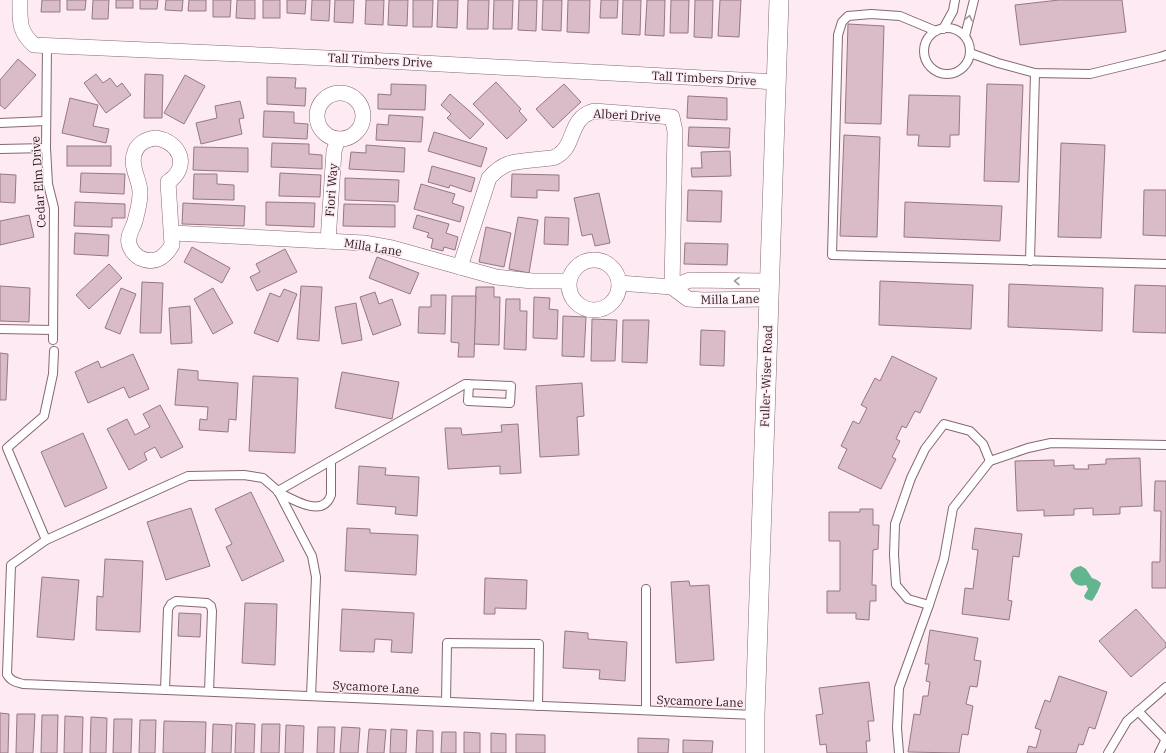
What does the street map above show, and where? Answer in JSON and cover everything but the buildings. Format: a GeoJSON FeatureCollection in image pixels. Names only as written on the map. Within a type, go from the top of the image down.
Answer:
{"type":"FeatureCollection","features":[{"type":"Feature","properties":{"kind":"street","name":"Tall Timbers Drive"},"geometry":{"type":"LineString","coordinates":[[20,0],[20,21],[25,37],[34,45],[349,58],[776,82]]}},
{"type":"Feature","properties":{"kind":"street","name":"Fuller-Wiser Road"},"geometry":{"type":"LineString","coordinates":[[755,753],[755,715],[779,0]]}},
{"type":"Feature","properties":{"kind":"street","name":"Alberi Drive"},"geometry":{"type":"LineString","coordinates":[[460,267],[489,178],[498,168],[508,163],[556,157],[564,151],[581,116],[586,113],[594,111],[672,117],[675,130],[672,286]]}},
{"type":"Feature","properties":{"kind":"street"},"geometry":{"type":"LineString","coordinates":[[149,139],[165,139],[176,147],[181,162],[178,173],[168,182],[172,233],[172,245],[167,254],[159,260],[146,260],[135,255],[129,243],[129,233],[135,223],[140,192],[133,164],[134,155],[140,144],[149,139]]}},
{"type":"Feature","properties":{"kind":"street","name":"Fiori Way"},"geometry":{"type":"LineString","coordinates":[[328,241],[334,151],[338,139]]}},
{"type":"Feature","properties":{"kind":"street","name":"Milla Lane"},"geometry":{"type":"LineString","coordinates":[[172,233],[364,243],[392,248],[496,277],[532,281],[569,282]]}},
{"type":"Feature","properties":{"kind":"street"},"geometry":{"type":"LineString","coordinates":[[594,260],[606,263],[611,267],[615,271],[620,283],[616,298],[611,304],[598,310],[590,310],[576,303],[572,296],[569,282],[571,275],[580,264],[594,260]]}},
{"type":"Feature","properties":{"kind":"street"},"geometry":{"type":"LineString","coordinates":[[620,283],[672,286]]}},
{"type":"Feature","properties":{"kind":"street","name":"Milla Lane"},"geometry":{"type":"LineString","coordinates":[[672,286],[688,299],[704,300],[769,290]]}},
{"type":"Feature","properties":{"kind":"lane"},"geometry":{"type":"LineString","coordinates":[[955,0],[953,11],[939,30],[927,39],[924,51],[927,62],[935,71],[946,74],[958,72],[967,64],[970,53],[970,44],[965,36],[955,30],[939,30],[900,16],[871,14],[848,16],[842,22],[838,35],[832,255],[1166,264]]}},
{"type":"Feature","properties":{"kind":"lane"},"geometry":{"type":"LineString","coordinates":[[965,36],[974,0]]}},
{"type":"Feature","properties":{"kind":"lane","name":"Cedar Elm Drive"},"geometry":{"type":"LineString","coordinates":[[47,45],[46,148],[48,184],[54,208],[53,340]]}},
{"type":"Feature","properties":{"kind":"lane"},"geometry":{"type":"LineString","coordinates":[[970,53],[998,63],[1035,73],[1090,74],[1160,58],[1166,54]]}},
{"type":"Feature","properties":{"kind":"lane"},"geometry":{"type":"LineString","coordinates":[[1030,261],[1035,73]]}},
{"type":"Feature","properties":{"kind":"lane"},"geometry":{"type":"LineString","coordinates":[[0,123],[46,121]]}},
{"type":"Feature","properties":{"kind":"lane"},"geometry":{"type":"LineString","coordinates":[[0,149],[46,148]]}},
{"type":"Feature","properties":{"kind":"lane"},"geometry":{"type":"LineString","coordinates":[[0,330],[53,330]]}},
{"type":"Feature","properties":{"kind":"lane"},"geometry":{"type":"LineString","coordinates":[[46,540],[7,448],[44,416],[53,374],[54,351]]}},
{"type":"Feature","properties":{"kind":"lane"},"geometry":{"type":"LineString","coordinates":[[278,491],[465,384],[469,384],[511,386],[510,403],[468,401],[469,384]]}},
{"type":"Feature","properties":{"kind":"lane"},"geometry":{"type":"LineString","coordinates":[[929,605],[908,599],[896,585],[894,555],[895,524],[911,478],[925,449],[944,424],[970,431],[983,444],[990,461]]}},
{"type":"Feature","properties":{"kind":"lane"},"geometry":{"type":"LineString","coordinates":[[899,753],[897,728],[899,688],[944,559],[953,508],[990,461],[1028,448],[1051,444],[1166,446]]}},
{"type":"Feature","properties":{"kind":"lane"},"geometry":{"type":"LineString","coordinates":[[4,674],[11,565],[46,540],[188,476],[244,475],[263,478],[278,491],[296,501],[315,507],[324,505],[331,495],[331,461]]}},
{"type":"Feature","properties":{"kind":"lane"},"geometry":{"type":"LineString","coordinates":[[278,491],[312,556],[316,577],[311,696]]}},
{"type":"Feature","properties":{"kind":"lane"},"geometry":{"type":"LineString","coordinates":[[646,590],[646,710]]}},
{"type":"Feature","properties":{"kind":"lane"},"geometry":{"type":"LineString","coordinates":[[165,690],[168,609],[171,604],[176,602],[200,602],[207,603],[211,606],[212,611],[209,691]]}},
{"type":"Feature","properties":{"kind":"lane"},"geometry":{"type":"LineString","coordinates":[[446,702],[447,643],[539,644],[538,706]]}},
{"type":"Feature","properties":{"kind":"lane","name":"Sycamore Lane"},"geometry":{"type":"LineString","coordinates":[[4,674],[15,682],[23,684],[755,715]]}},
{"type":"Feature","properties":{"kind":"lane"},"geometry":{"type":"LineString","coordinates":[[1108,753],[1126,721],[1166,687]]}},
{"type":"Feature","properties":{"kind":"lane"},"geometry":{"type":"LineString","coordinates":[[1138,711],[1166,740],[1160,753]]}},
{"type":"Feature","properties":{"kind":"shaded area"},"geometry":{"type":"Polygon","coordinates":[[[1081,566],[1086,569],[1092,578],[1101,583],[1092,601],[1086,599],[1084,596],[1088,589],[1086,585],[1080,586],[1075,584],[1070,574],[1077,567],[1081,566]]]}}]}
